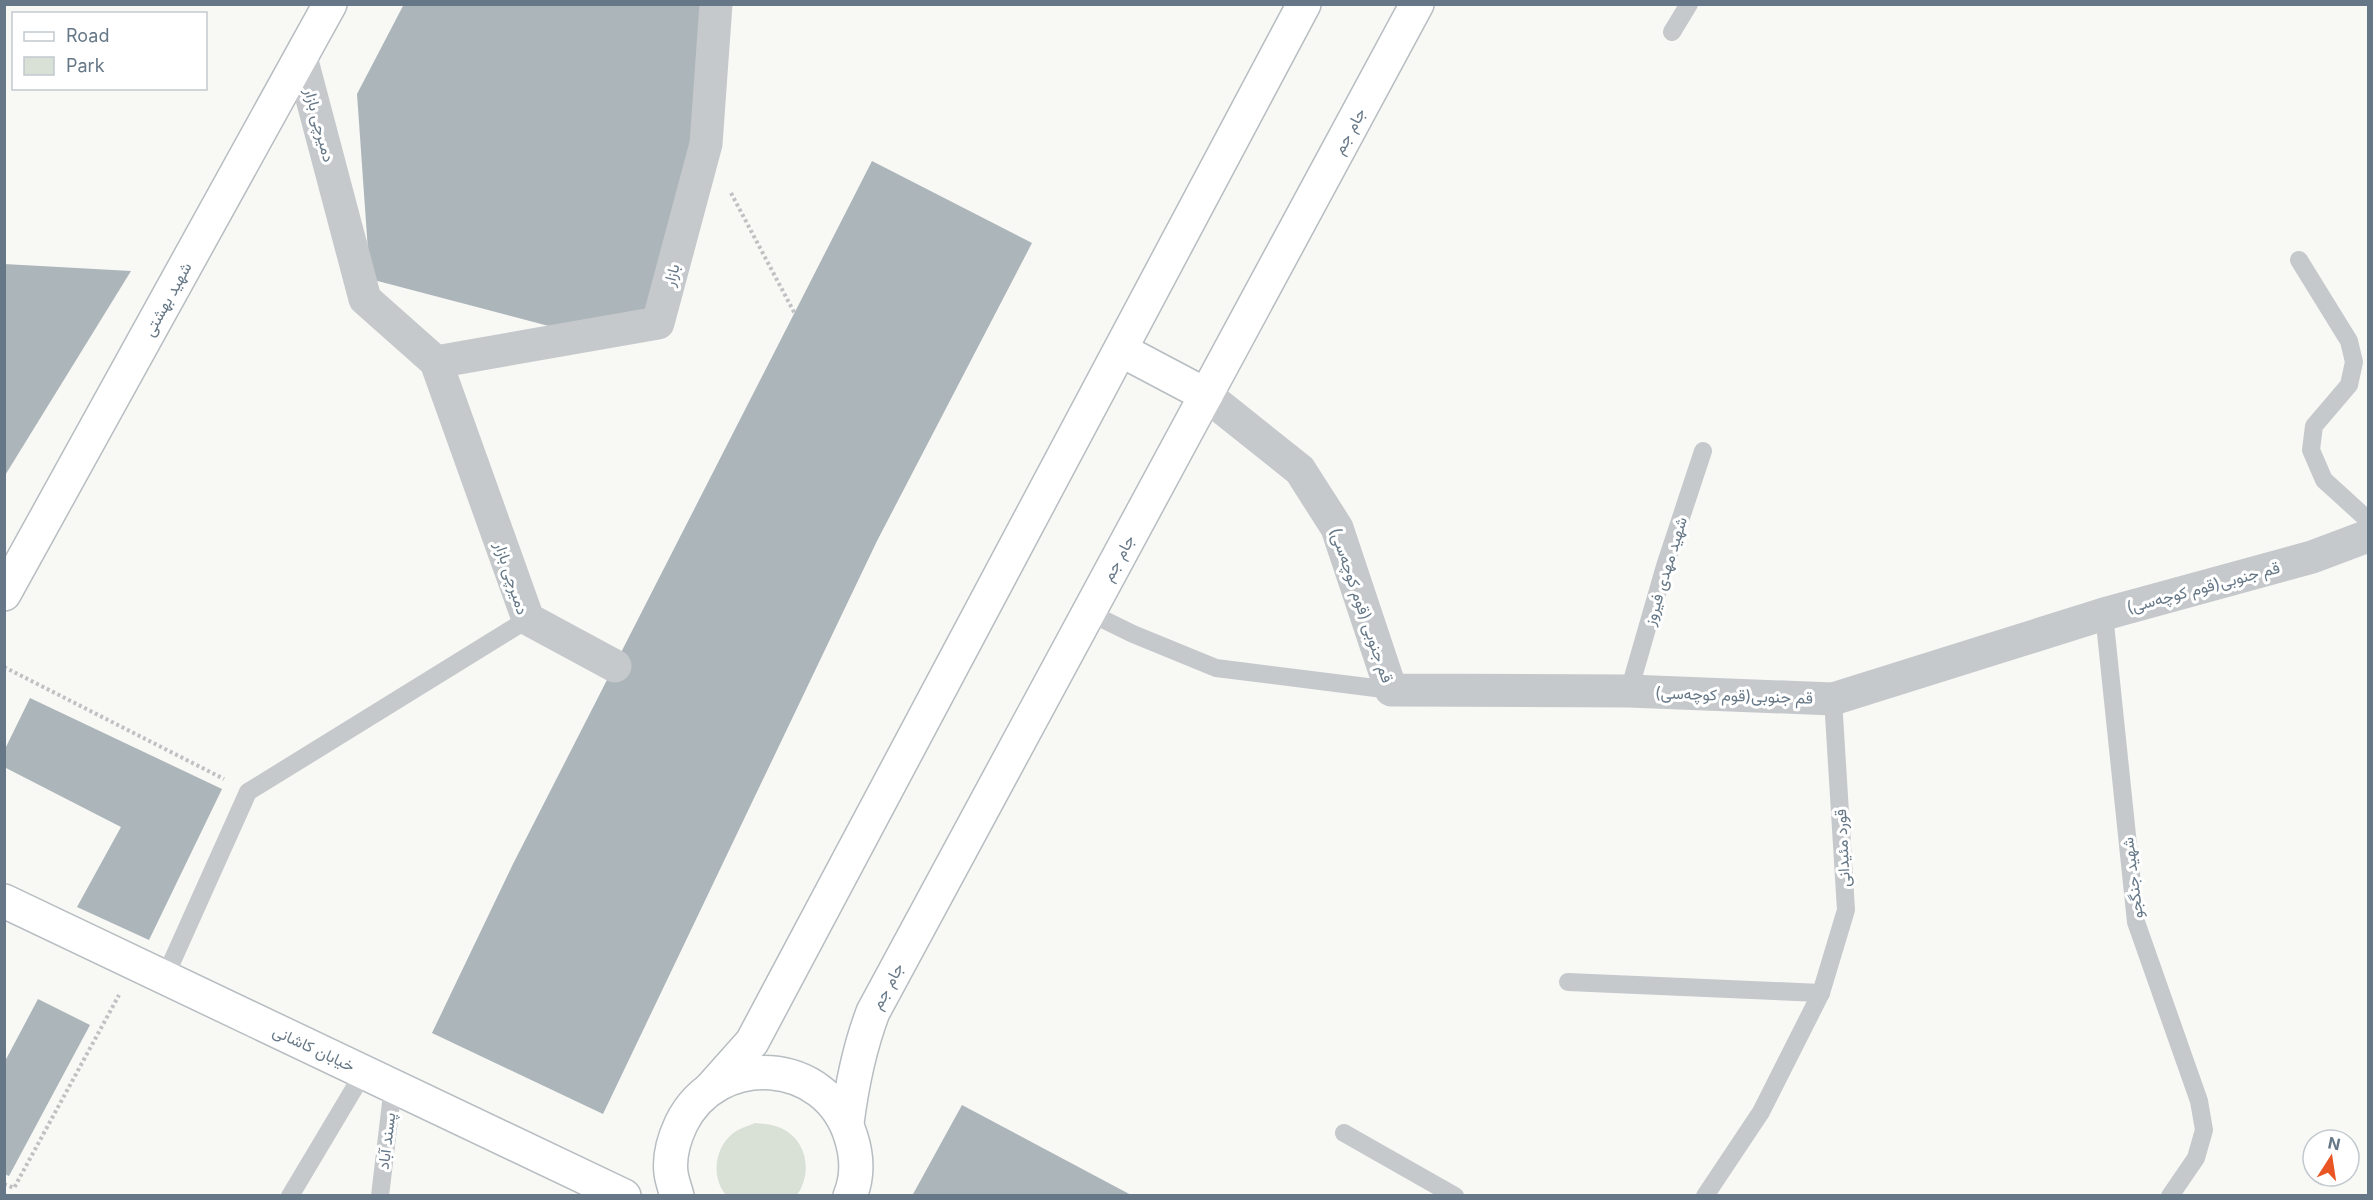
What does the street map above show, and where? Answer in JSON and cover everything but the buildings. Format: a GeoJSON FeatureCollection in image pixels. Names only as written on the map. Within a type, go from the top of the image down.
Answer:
{"type":"FeatureCollection","features":[{"type":"Feature","properties":{"kind":"street","name":"شهید بهشتی"},"geometry":{"type":"LineString","coordinates":[[4,594],[330,4]]}},
{"type":"Feature","properties":{"kind":"street","name":"بازار"},"geometry":{"type":"LineString","coordinates":[[436,362],[658,323],[706,144],[716,4]]}},
{"type":"Feature","properties":{"kind":"street"},"geometry":{"type":"LineString","coordinates":[[677,1196],[671,1172],[674,1139],[688,1109],[711,1088],[752,1042],[1304,4]]}},
{"type":"Feature","properties":{"kind":"street","name":"جام جم"},"geometry":{"type":"LineString","coordinates":[[847,1123],[860,1046],[873,1012],[1418,4]]}},
{"type":"Feature","properties":{"kind":"street","name":"دمیرچی بازار"},"geometry":{"type":"LineString","coordinates":[[301,57],[365,298],[436,362],[528,619]]}},
{"type":"Feature","properties":{"kind":"street"},"geometry":{"type":"LineString","coordinates":[[1121,350],[1206,396]]}},
{"type":"Feature","properties":{"kind":"street","name":"قم جنوبی (قوم کوچه‌سی)"},"geometry":{"type":"LineString","coordinates":[[1206,396],[1300,470],[1337,528],[1391,690]]}},
{"type":"Feature","properties":{"kind":"street","name":"قم جنوبی(قوم کوچه‌سی)"},"geometry":{"type":"LineString","coordinates":[[1391,690],[1629,691],[1833,699],[2104,614],[2312,557],[2368,536]]}},
{"type":"Feature","properties":{"kind":"street"},"geometry":{"type":"LineString","coordinates":[[528,619],[615,666]]}},
{"type":"Feature","properties":{"kind":"street","name":"خیابان کاشانی"},"geometry":{"type":"LineString","coordinates":[[4,901],[624,1196]]}},
{"type":"Feature","properties":{"kind":"street"},"geometry":{"type":"LineString","coordinates":[[711,1088],[740,1074],[771,1072],[802,1080],[828,1098],[847,1123],[856,1153],[854,1185],[850,1196]]}},
{"type":"Feature","properties":{"kind":"lane"},"geometry":{"type":"LineString","coordinates":[[1672,32],[1689,4]]}},
{"type":"Feature","properties":{"kind":"lane"},"geometry":{"type":"LineString","coordinates":[[2299,260],[2349,341],[2354,362],[2349,385],[2314,426],[2311,450],[2324,480],[2368,519]]}},
{"type":"Feature","properties":{"kind":"lane","name":"شهید مهدی فیروز"},"geometry":{"type":"LineString","coordinates":[[1629,691],[1665,566],[1703,451]]}},
{"type":"Feature","properties":{"kind":"lane","name":"قم جنوبی(قوم کوچه‌سی)"},"geometry":{"type":"LineString","coordinates":[[1088,612],[1133,634],[1216,668],[1391,690]]}},
{"type":"Feature","properties":{"kind":"lane","name":"شهید جنگجو"},"geometry":{"type":"LineString","coordinates":[[2104,614],[2136,922],[2199,1101],[2204,1130],[2196,1158],[2170,1196]]}},
{"type":"Feature","properties":{"kind":"lane","name":"دمیرچی بازار"},"geometry":{"type":"LineString","coordinates":[[248,792],[528,619]]}},
{"type":"Feature","properties":{"kind":"lane","name":"قورد مئیدانی"},"geometry":{"type":"LineString","coordinates":[[1705,1196],[1761,1112],[1821,993],[1846,910],[1833,699]]}},
{"type":"Feature","properties":{"kind":"lane"},"geometry":{"type":"LineString","coordinates":[[165,977],[248,792]]}},
{"type":"Feature","properties":{"kind":"lane"},"geometry":{"type":"LineString","coordinates":[[1568,982],[1821,993]]}},
{"type":"Feature","properties":{"kind":"lane"},"geometry":{"type":"LineString","coordinates":[[290,1196],[378,1079]]}},
{"type":"Feature","properties":{"kind":"lane","name":"پسند آباد"},"geometry":{"type":"LineString","coordinates":[[378,1079],[380,1196]]}},
{"type":"Feature","properties":{"kind":"lane"},"geometry":{"type":"LineString","coordinates":[[1344,1133],[1455,1196]]}},
{"type":"Feature","properties":{"kind":"path"},"geometry":{"type":"LineString","coordinates":[[706,144],[795,314]]}},
{"type":"Feature","properties":{"kind":"path"},"geometry":{"type":"LineString","coordinates":[[4,667],[248,792]]}},
{"type":"Feature","properties":{"kind":"path"},"geometry":{"type":"LineString","coordinates":[[4,1184],[14,1188],[136,963]]}},
{"type":"Feature","properties":{"kind":"green space"},"geometry":{"type":"Polygon","coordinates":[[[755,1123],[780,1127],[798,1142],[806,1168],[802,1187],[797,1195],[726,1195],[721,1189],[717,1174],[720,1150],[732,1134],[755,1123]]]}}]}
